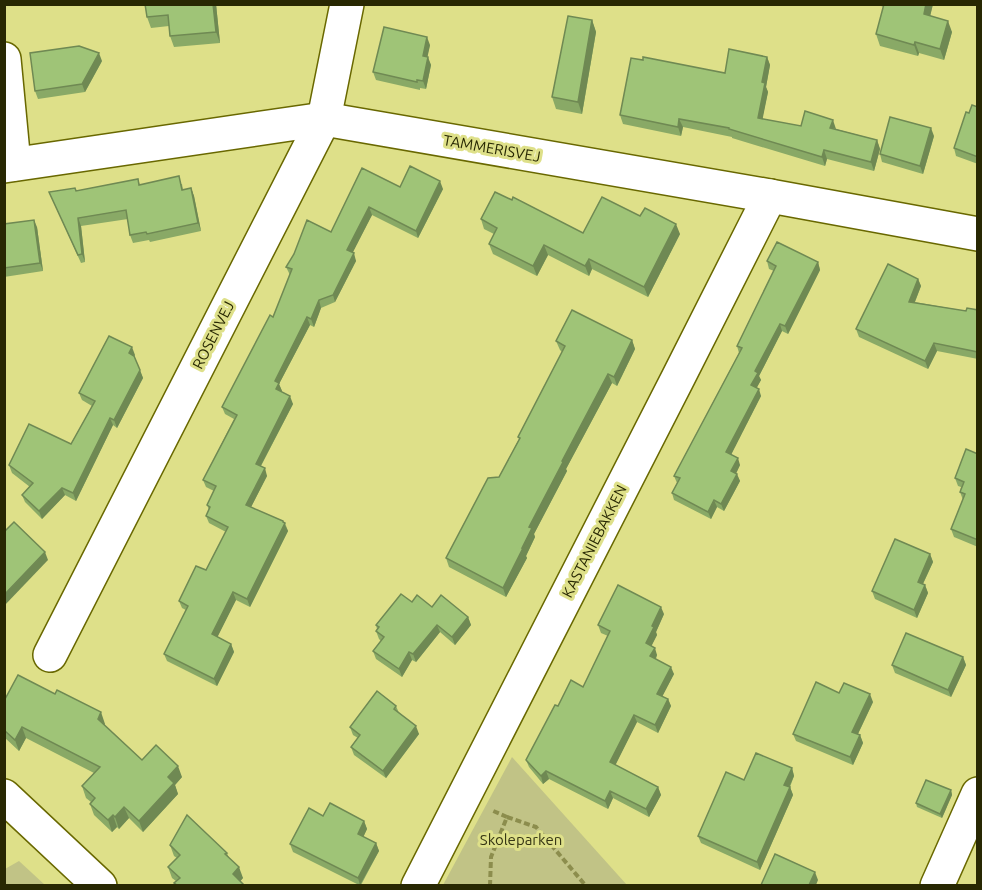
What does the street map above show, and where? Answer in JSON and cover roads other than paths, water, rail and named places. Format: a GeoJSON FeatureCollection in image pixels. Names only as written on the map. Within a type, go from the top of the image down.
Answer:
{"type":"FeatureCollection","features":[{"type":"Feature","properties":{"kind":"street","name":"ROSENVEJ"},"geometry":{"type":"LineString","coordinates":[[50,655],[324,119],[347,4]]}},
{"type":"Feature","properties":{"kind":"street"},"geometry":{"type":"LineString","coordinates":[[4,59],[9,165]]}},
{"type":"Feature","properties":{"kind":"street","name":"TAMMERISVEJ"},"geometry":{"type":"LineString","coordinates":[[9,165],[324,119],[978,234]]}},
{"type":"Feature","properties":{"kind":"street","name":"KASTANIEBAKKEN"},"geometry":{"type":"LineString","coordinates":[[418,885],[770,196]]}},
{"type":"Feature","properties":{"kind":"street"},"geometry":{"type":"LineString","coordinates":[[937,885],[978,794]]}},
{"type":"Feature","properties":{"kind":"street"},"geometry":{"type":"LineString","coordinates":[[4,796],[100,885]]}},
{"type":"Feature","properties":{"kind":"park label","name":"Skoleparken"},"geometry":{"type":"Point","coordinates":[521,839]}}]}
